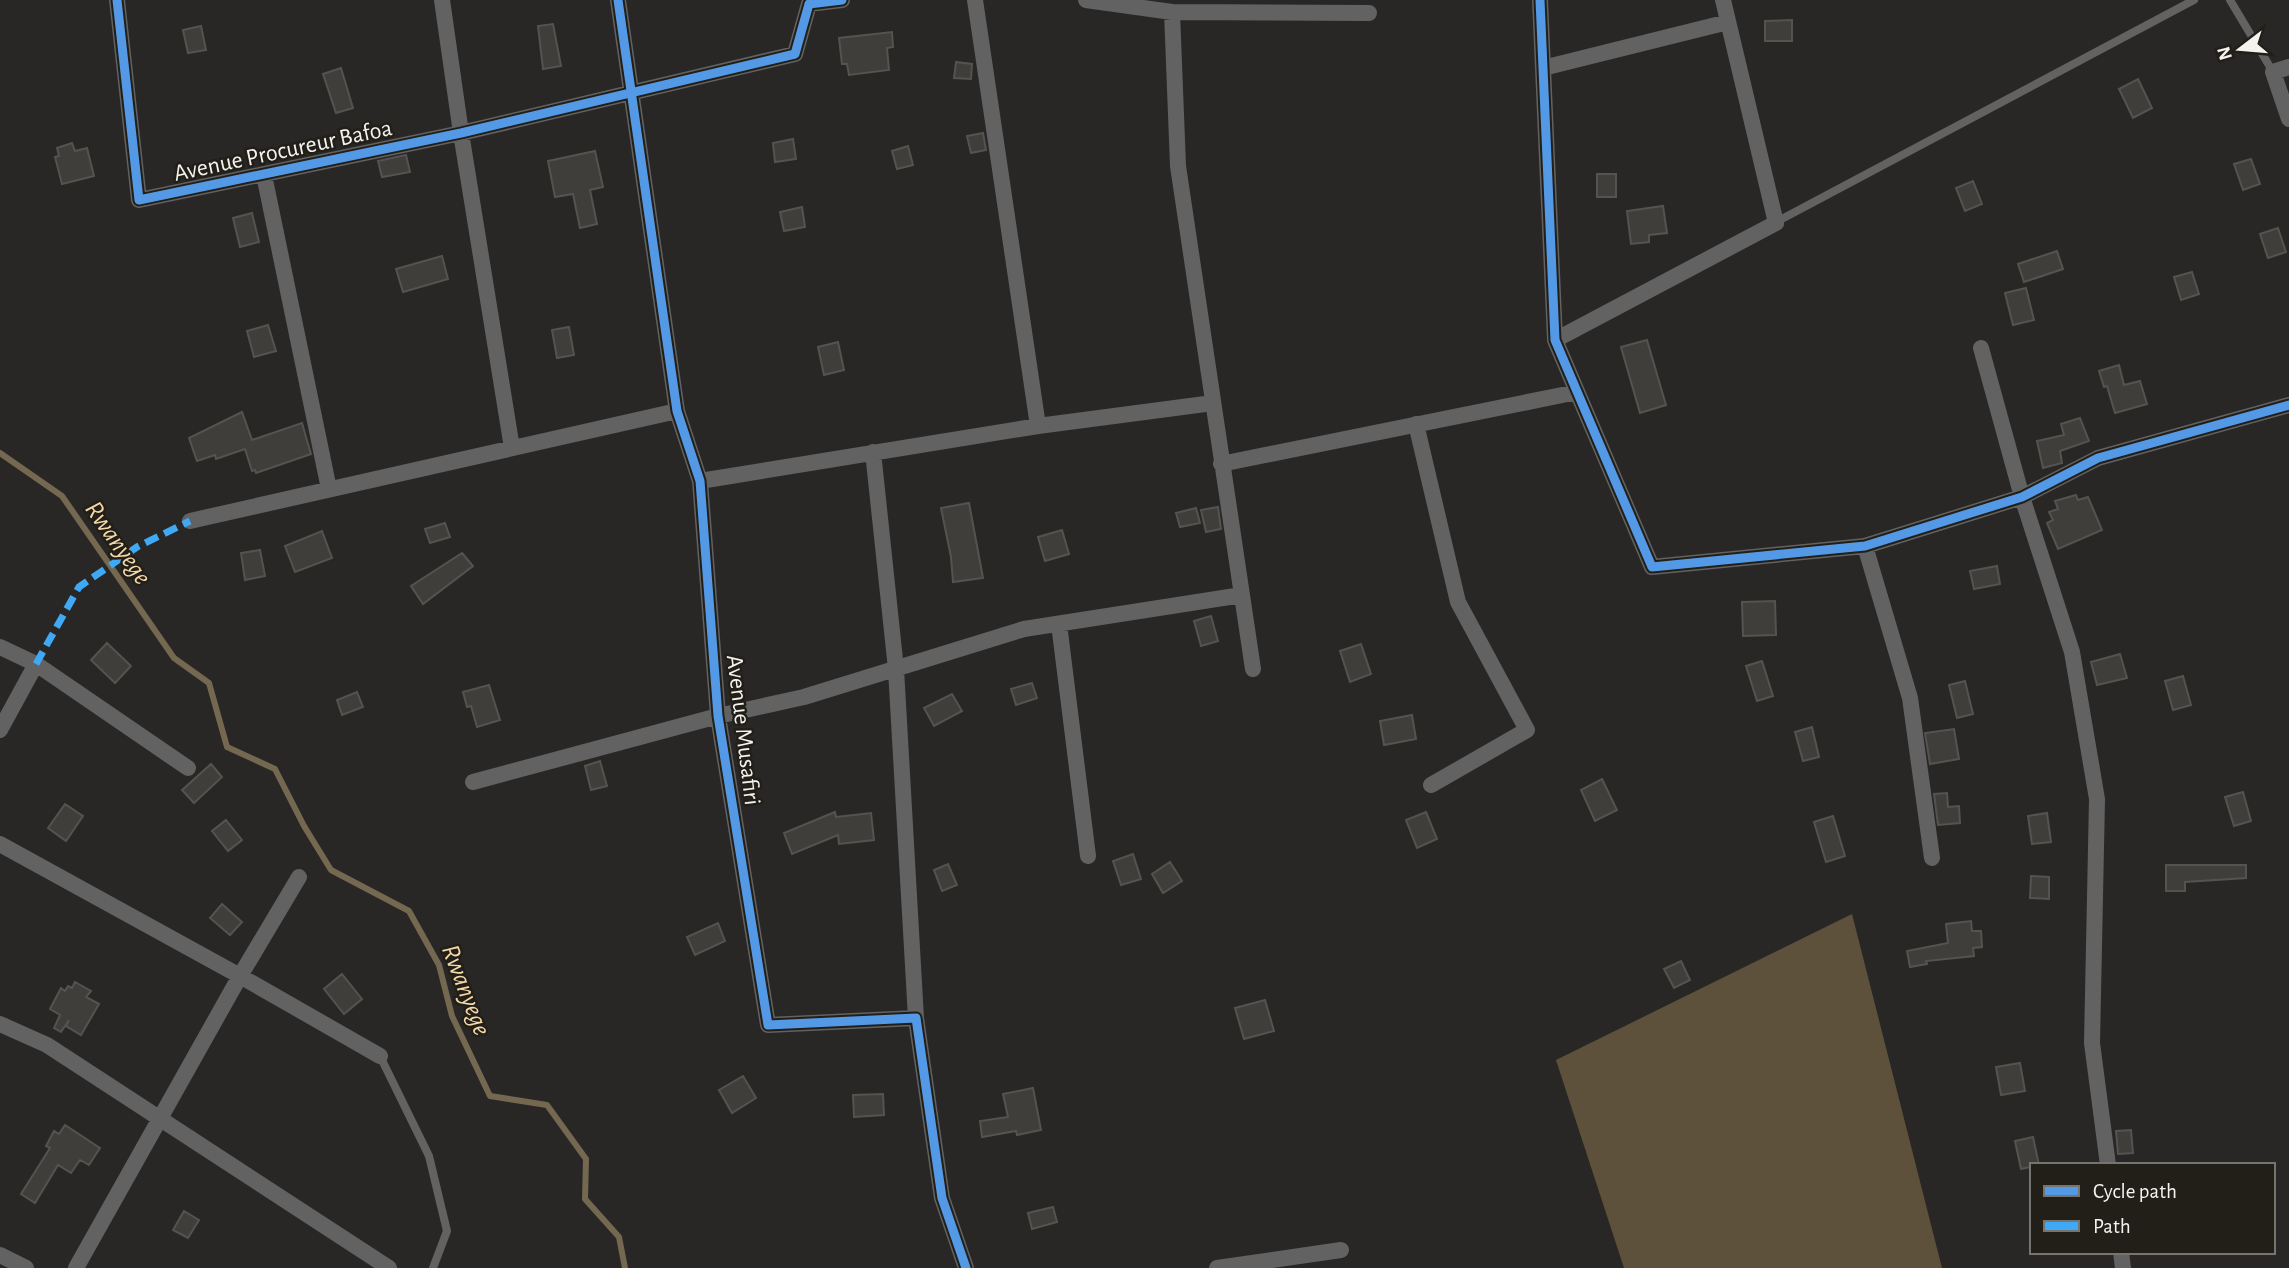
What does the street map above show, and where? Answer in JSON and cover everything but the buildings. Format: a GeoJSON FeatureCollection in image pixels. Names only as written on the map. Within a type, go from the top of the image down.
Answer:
{"type":"FeatureCollection","features":[{"type":"Feature","properties":{"kind":"street","name":"Avenue Procureur Bafoa"},"geometry":{"type":"LineString","coordinates":[[117,0],[139,200],[461,133],[795,54],[809,2]]}},
{"type":"Feature","properties":{"kind":"street"},"geometry":{"type":"LineString","coordinates":[[442,0],[512,448]]}},
{"type":"Feature","properties":{"kind":"street","name":"Avenue Musafiri"},"geometry":{"type":"LineString","coordinates":[[618,0],[677,411],[700,481],[718,716],[768,1025],[916,1018]]}},
{"type":"Feature","properties":{"kind":"street"},"geometry":{"type":"LineString","coordinates":[[809,2],[842,0]]}},
{"type":"Feature","properties":{"kind":"street"},"geometry":{"type":"LineString","coordinates":[[975,0],[1038,426]]}},
{"type":"Feature","properties":{"kind":"street"},"geometry":{"type":"LineString","coordinates":[[1086,0],[1172,12],[1369,13]]}},
{"type":"Feature","properties":{"kind":"street"},"geometry":{"type":"LineString","coordinates":[[1540,0],[1555,341],[1652,567],[1865,546],[2022,497],[2098,458],[2289,405]]}},
{"type":"Feature","properties":{"kind":"street"},"geometry":{"type":"LineString","coordinates":[[1555,341],[1776,223],[1723,0]]}},
{"type":"Feature","properties":{"kind":"street"},"geometry":{"type":"LineString","coordinates":[[1172,12],[1178,166],[1253,669]]}},
{"type":"Feature","properties":{"kind":"street"},"geometry":{"type":"LineString","coordinates":[[1543,68],[1728,22]]}},
{"type":"Feature","properties":{"kind":"street"},"geometry":{"type":"LineString","coordinates":[[2281,70],[2289,119]]}},
{"type":"Feature","properties":{"kind":"street"},"geometry":{"type":"LineString","coordinates":[[264,175],[329,489]]}},
{"type":"Feature","properties":{"kind":"street"},"geometry":{"type":"LineString","coordinates":[[1981,348],[2022,497],[2073,652],[2098,800],[2092,1043],[2108,1163]]}},
{"type":"Feature","properties":{"kind":"street"},"geometry":{"type":"LineString","coordinates":[[1222,464],[1577,392]]}},
{"type":"Feature","properties":{"kind":"street"},"geometry":{"type":"LineString","coordinates":[[700,481],[1038,426],[1213,403]]}},
{"type":"Feature","properties":{"kind":"street"},"geometry":{"type":"LineString","coordinates":[[190,520],[677,411]]}},
{"type":"Feature","properties":{"kind":"street"},"geometry":{"type":"LineString","coordinates":[[1416,424],[1458,602],[1527,730],[1431,785]]}},
{"type":"Feature","properties":{"kind":"street"},"geometry":{"type":"LineString","coordinates":[[873,452],[896,669],[916,1018],[942,1198],[966,1268]]}},
{"type":"Feature","properties":{"kind":"street"},"geometry":{"type":"LineString","coordinates":[[1865,546],[1910,698],[1932,858]]}},
{"type":"Feature","properties":{"kind":"street"},"geometry":{"type":"LineString","coordinates":[[473,782],[718,716],[804,697],[1024,629],[1242,595]]}},
{"type":"Feature","properties":{"kind":"street"},"geometry":{"type":"LineString","coordinates":[[1059,624],[1088,856]]}},
{"type":"Feature","properties":{"kind":"street"},"geometry":{"type":"LineString","coordinates":[[0,648],[36,664],[188,768]]}},
{"type":"Feature","properties":{"kind":"street"},"geometry":{"type":"LineString","coordinates":[[0,730],[36,664]]}},
{"type":"Feature","properties":{"kind":"street"},"geometry":{"type":"LineString","coordinates":[[0,844],[380,1056]]}},
{"type":"Feature","properties":{"kind":"street"},"geometry":{"type":"LineString","coordinates":[[76,1268],[240,976],[299,877]]}},
{"type":"Feature","properties":{"kind":"street"},"geometry":{"type":"LineString","coordinates":[[0,1024],[47,1045],[390,1268]]}},
{"type":"Feature","properties":{"kind":"street"},"geometry":{"type":"LineString","coordinates":[[1217,1268],[1341,1250]]}},
{"type":"Feature","properties":{"kind":"street"},"geometry":{"type":"LineString","coordinates":[[0,1255],[26,1268]]}},
{"type":"Feature","properties":{"kind":"lane"},"geometry":{"type":"LineString","coordinates":[[1776,223],[2194,0]]}},
{"type":"Feature","properties":{"kind":"lane"},"geometry":{"type":"LineString","coordinates":[[2230,0],[2281,70]]}},
{"type":"Feature","properties":{"kind":"lane"},"geometry":{"type":"LineString","coordinates":[[380,1056],[429,1156],[447,1231],[433,1268]]}},
{"type":"Feature","properties":{"kind":"shaded area"},"geometry":{"type":"Polygon","coordinates":[[[1852,914],[1942,1268],[1624,1268],[1556,1060],[1852,914]]]}},
{"type":"Feature","properties":{"kind":"waterway","name":"Rwanyege"},"geometry":{"type":"LineString","coordinates":[[0,453],[62,496],[174,658],[209,683],[227,747],[275,769],[304,826],[331,870],[409,911],[439,965],[452,1016],[490,1096],[547,1105],[586,1159],[585,1199],[619,1237],[625,1268]]}},
{"type":"Feature","properties":{"kind":"marked path"},"geometry":{"type":"LineString","coordinates":[[36,664],[79,587],[137,547],[190,521]]}},
{"type":"Feature","properties":{"kind":"cycle path"},"geometry":{"type":"LineString","coordinates":[[117,0],[139,200],[461,133],[795,54],[809,4],[842,0]]}},
{"type":"Feature","properties":{"kind":"cycle path"},"geometry":{"type":"LineString","coordinates":[[618,0],[677,411],[700,481],[718,716],[768,1025],[916,1018],[942,1198],[966,1268]]}},
{"type":"Feature","properties":{"kind":"cycle path"},"geometry":{"type":"LineString","coordinates":[[1540,0],[1555,340],[1652,567],[1865,546],[2022,497],[2098,458],[2289,405]]}}]}
